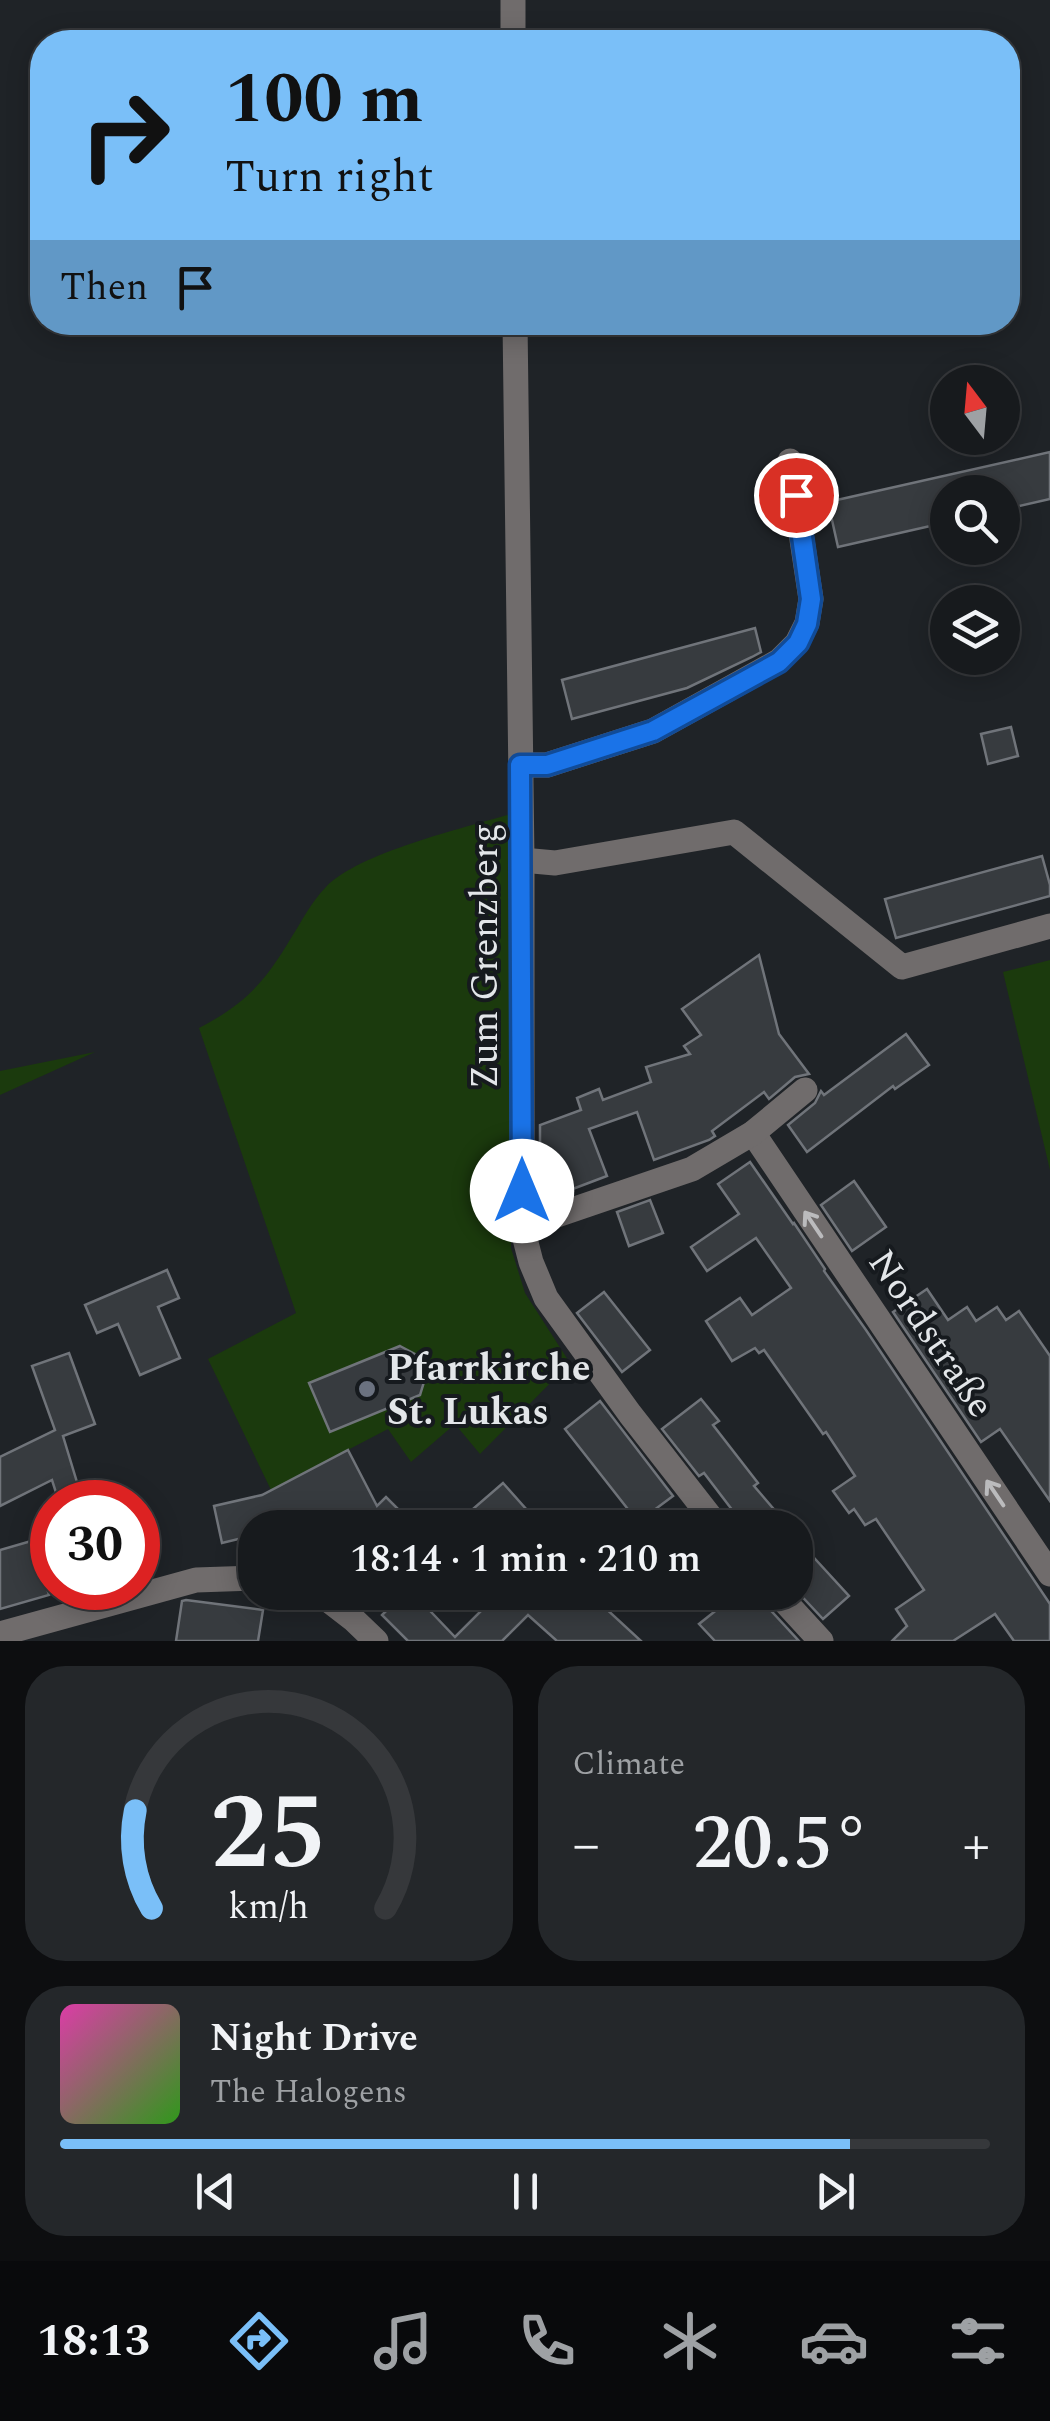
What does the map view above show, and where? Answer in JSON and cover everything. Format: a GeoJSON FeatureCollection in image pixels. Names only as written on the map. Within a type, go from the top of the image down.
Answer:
{"type":"FeatureCollection","features":[{"type":"Feature","properties":{"kind":"street"},"geometry":{"type":"LineString","coordinates":[[513,0],[513,30]]}},
{"type":"Feature","properties":{"kind":"street","name":"Zum Grenzberg"},"geometry":{"type":"LineString","coordinates":[[516,335],[522,1227],[546,1298],[706,1510]]}},
{"type":"Feature","properties":{"kind":"street"},"geometry":{"type":"LineString","coordinates":[[520,765],[547,765],[653,731],[779,662],[798,643],[807,624],[811,599],[790,461]]}},
{"type":"Feature","properties":{"kind":"street"},"geometry":{"type":"LineString","coordinates":[[522,860],[555,863],[734,832],[902,968],[1050,926]]}},
{"type":"Feature","properties":{"kind":"street"},"geometry":{"type":"LineString","coordinates":[[522,1227],[692,1169],[753,1133],[805,1090]]}},
{"type":"Feature","properties":{"kind":"street","name":"Nordstraße"},"geometry":{"type":"LineString","coordinates":[[753,1133],[1050,1574]]}},
{"type":"Feature","properties":{"kind":"street"},"geometry":{"type":"LineString","coordinates":[[0,1634],[196,1580],[238,1579]]}},
{"type":"Feature","properties":{"kind":"street"},"geometry":{"type":"LineString","coordinates":[[341,1610],[376,1641]]}},
{"type":"Feature","properties":{"kind":"street"},"geometry":{"type":"LineString","coordinates":[[793,1610],[821,1641]]}},
{"type":"Feature","properties":{"kind":"green space"},"geometry":{"type":"Polygon","coordinates":[[[511,814],[511,1248],[525,1293],[570,1363],[480,1454],[455,1424],[411,1462],[388,1429],[271,1490],[208,1359],[296,1313],[199,1028],[252,991],[316,899],[341,875],[413,843],[511,814]]]}},
{"type":"Feature","properties":{"kind":"green space"},"geometry":{"type":"Polygon","coordinates":[[[1050,960],[1050,1170],[1003,972],[1050,960]]]}},
{"type":"Feature","properties":{"kind":"green space"},"geometry":{"type":"Polygon","coordinates":[[[95,1052],[0,1095],[0,1071],[95,1052]]]}},
{"type":"Feature","properties":{"kind":"building"},"geometry":{"type":"Polygon","coordinates":[[[1050,452],[1050,499],[1020,506],[1020,475],[948,475],[1050,452]]]}},
{"type":"Feature","properties":{"kind":"building"},"geometry":{"type":"Polygon","coordinates":[[[930,479],[930,526],[838,547],[828,502],[930,479]]]}},
{"type":"Feature","properties":{"kind":"building"},"geometry":{"type":"Polygon","coordinates":[[[755,628],[761,652],[752,657],[687,688],[572,719],[562,680],[755,628]]]}},
{"type":"Feature","properties":{"kind":"building"},"geometry":{"type":"Polygon","coordinates":[[[1011,727],[1018,756],[988,764],[981,734],[1011,727]]]}},
{"type":"Feature","properties":{"kind":"building"},"geometry":{"type":"Polygon","coordinates":[[[1042,856],[1050,896],[896,938],[885,899],[1042,856]]]}},
{"type":"Feature","properties":{"kind":"building"},"geometry":{"type":"Polygon","coordinates":[[[759,955],[779,1034],[809,1074],[795,1077],[769,1099],[764,1092],[712,1131],[715,1136],[709,1140],[654,1160],[637,1112],[589,1129],[607,1176],[562,1193],[556,1175],[540,1181],[540,1125],[581,1110],[577,1098],[599,1089],[603,1100],[651,1082],[646,1067],[690,1054],[684,1046],[701,1035],[682,1009],[759,955]]]}},
{"type":"Feature","properties":{"kind":"building"},"geometry":{"type":"Polygon","coordinates":[[[906,1034],[929,1065],[895,1089],[893,1086],[807,1152],[788,1125],[815,1103],[821,1091],[824,1095],[906,1034]]]}},
{"type":"Feature","properties":{"kind":"building"},"geometry":{"type":"Polygon","coordinates":[[[750,1162],[1050,1604],[1050,1641],[1014,1641],[995,1614],[953,1641],[892,1641],[907,1626],[896,1609],[924,1590],[876,1519],[865,1525],[854,1509],[849,1513],[833,1491],[855,1476],[764,1350],[759,1353],[755,1348],[732,1361],[706,1321],[740,1298],[752,1315],[791,1288],[756,1238],[707,1271],[691,1247],[739,1214],[718,1184],[750,1162]]]}},
{"type":"Feature","properties":{"kind":"building"},"geometry":{"type":"Polygon","coordinates":[[[854,1181],[886,1227],[852,1251],[821,1205],[854,1181]]]}},
{"type":"Feature","properties":{"kind":"building"},"geometry":{"type":"Polygon","coordinates":[[[650,1200],[663,1233],[629,1246],[617,1212],[650,1200]]]}},
{"type":"Feature","properties":{"kind":"building"},"geometry":{"type":"Polygon","coordinates":[[[167,1270],[179,1298],[158,1307],[180,1358],[140,1375],[118,1324],[97,1333],[85,1305],[167,1270]]]}},
{"type":"Feature","properties":{"kind":"building"},"geometry":{"type":"Polygon","coordinates":[[[927,1289],[948,1320],[967,1307],[976,1321],[997,1307],[1006,1320],[1019,1311],[1050,1356],[1050,1501],[1000,1429],[981,1442],[893,1312],[927,1289]]]}},
{"type":"Feature","properties":{"kind":"building"},"geometry":{"type":"Polygon","coordinates":[[[604,1292],[650,1350],[622,1372],[577,1313],[604,1292]]]}},
{"type":"Feature","properties":{"kind":"building","name":"Pfarrkirche St. Lukas"},"geometry":{"type":"Polygon","coordinates":[[[400,1346],[430,1362],[420,1395],[330,1432],[309,1383],[400,1346]]]}},
{"type":"Feature","properties":{"kind":"building"},"geometry":{"type":"Polygon","coordinates":[[[69,1353],[95,1424],[63,1436],[76,1480],[30,1480],[30,1491],[0,1506],[0,1457],[55,1430],[32,1366],[69,1353]]]}},
{"type":"Feature","properties":{"kind":"building"},"geometry":{"type":"Polygon","coordinates":[[[701,1399],[719,1421],[713,1425],[775,1510],[732,1510],[662,1429],[701,1399]]]}},
{"type":"Feature","properties":{"kind":"building"},"geometry":{"type":"Polygon","coordinates":[[[600,1401],[673,1496],[654,1510],[629,1510],[565,1429],[600,1401]]]}},
{"type":"Feature","properties":{"kind":"building"},"geometry":{"type":"Polygon","coordinates":[[[348,1450],[377,1506],[386,1497],[399,1510],[238,1510],[238,1539],[222,1543],[214,1506],[262,1495],[348,1450]]]}},
{"type":"Feature","properties":{"kind":"building"},"geometry":{"type":"Polygon","coordinates":[[[503,1483],[527,1510],[472,1510],[503,1483]]]}},
{"type":"Feature","properties":{"kind":"building"},"geometry":{"type":"Polygon","coordinates":[[[30,1541],[30,1600],[0,1609],[0,1550],[30,1541]]]}},
{"type":"Feature","properties":{"kind":"building"},"geometry":{"type":"Polygon","coordinates":[[[813,1557],[849,1596],[823,1619],[813,1608],[813,1557]]]}},
{"type":"Feature","properties":{"kind":"building"},"geometry":{"type":"Polygon","coordinates":[[[182,1601],[263,1610],[258,1641],[176,1641],[182,1601]]]}},
{"type":"Feature","properties":{"kind":"building"},"geometry":{"type":"Polygon","coordinates":[[[387,1610],[429,1610],[455,1637],[482,1610],[607,1610],[641,1641],[557,1641],[528,1615],[502,1641],[408,1641],[382,1615],[387,1610]]]}},
{"type":"Feature","properties":{"kind":"building"},"geometry":{"type":"Polygon","coordinates":[[[770,1610],[799,1641],[715,1641],[699,1624],[714,1612],[770,1610]]]}},
{"type":"Feature","properties":{"kind":"place","name":"Pfarrkirche St. Lukas"},"geometry":{"type":"Point","coordinates":[367,1389]}},
{"type":"Feature","properties":{"kind":"route"},"geometry":{"type":"LineString","coordinates":[[522,1191],[520,765],[547,765],[653,731],[779,662],[798,643],[807,624],[811,599],[796,495]]}}]}
